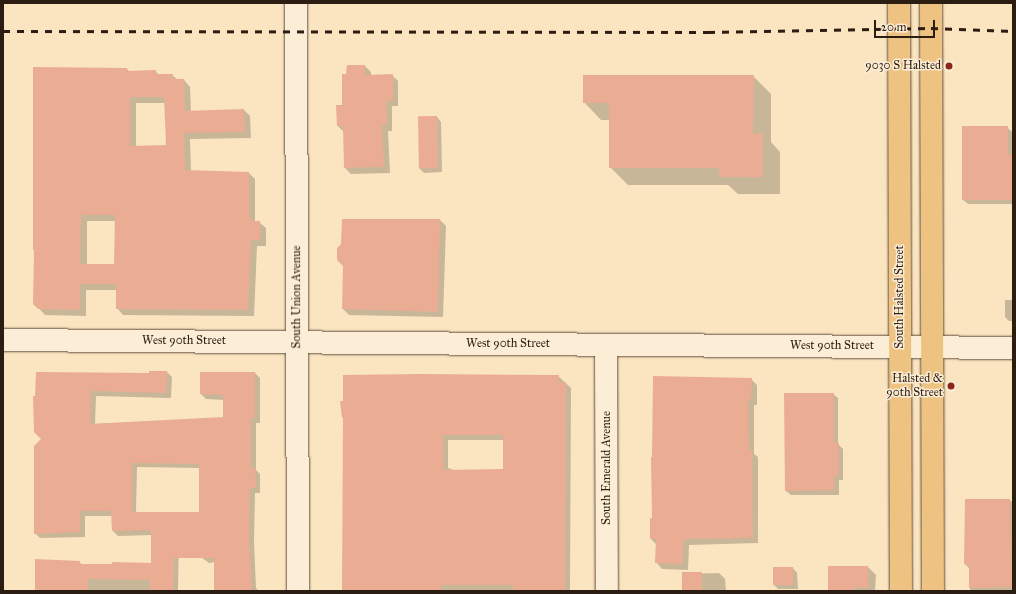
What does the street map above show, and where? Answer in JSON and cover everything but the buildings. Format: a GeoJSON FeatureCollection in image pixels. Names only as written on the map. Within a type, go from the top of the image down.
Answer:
{"type":"FeatureCollection","features":[{"type":"Feature","properties":{"kind":"main road","name":"South Halsted Street"},"geometry":{"type":"LineString","coordinates":[[899,3],[901,591]]}},
{"type":"Feature","properties":{"kind":"main road"},"geometry":{"type":"LineString","coordinates":[[931,3],[932,591]]}},
{"type":"Feature","properties":{"kind":"street","name":"South Union Avenue"},"geometry":{"type":"LineString","coordinates":[[296,3],[298,591]]}},
{"type":"Feature","properties":{"kind":"street","name":"West 90th Street"},"geometry":{"type":"LineString","coordinates":[[3,340],[1013,348]]}},
{"type":"Feature","properties":{"kind":"street","name":"South Emerald Avenue"},"geometry":{"type":"LineString","coordinates":[[606,345],[607,591]]}},
{"type":"Feature","properties":{"kind":"railway"},"geometry":{"type":"LineString","coordinates":[[3,31],[708,32],[931,28],[1013,31]]}},
{"type":"Feature","properties":{"kind":"place","name":"9030 S Halsted"},"geometry":{"type":"Point","coordinates":[949,66]}},
{"type":"Feature","properties":{"kind":"place","name":"Halsted & 90th Street"},"geometry":{"type":"Point","coordinates":[951,386]}}]}
